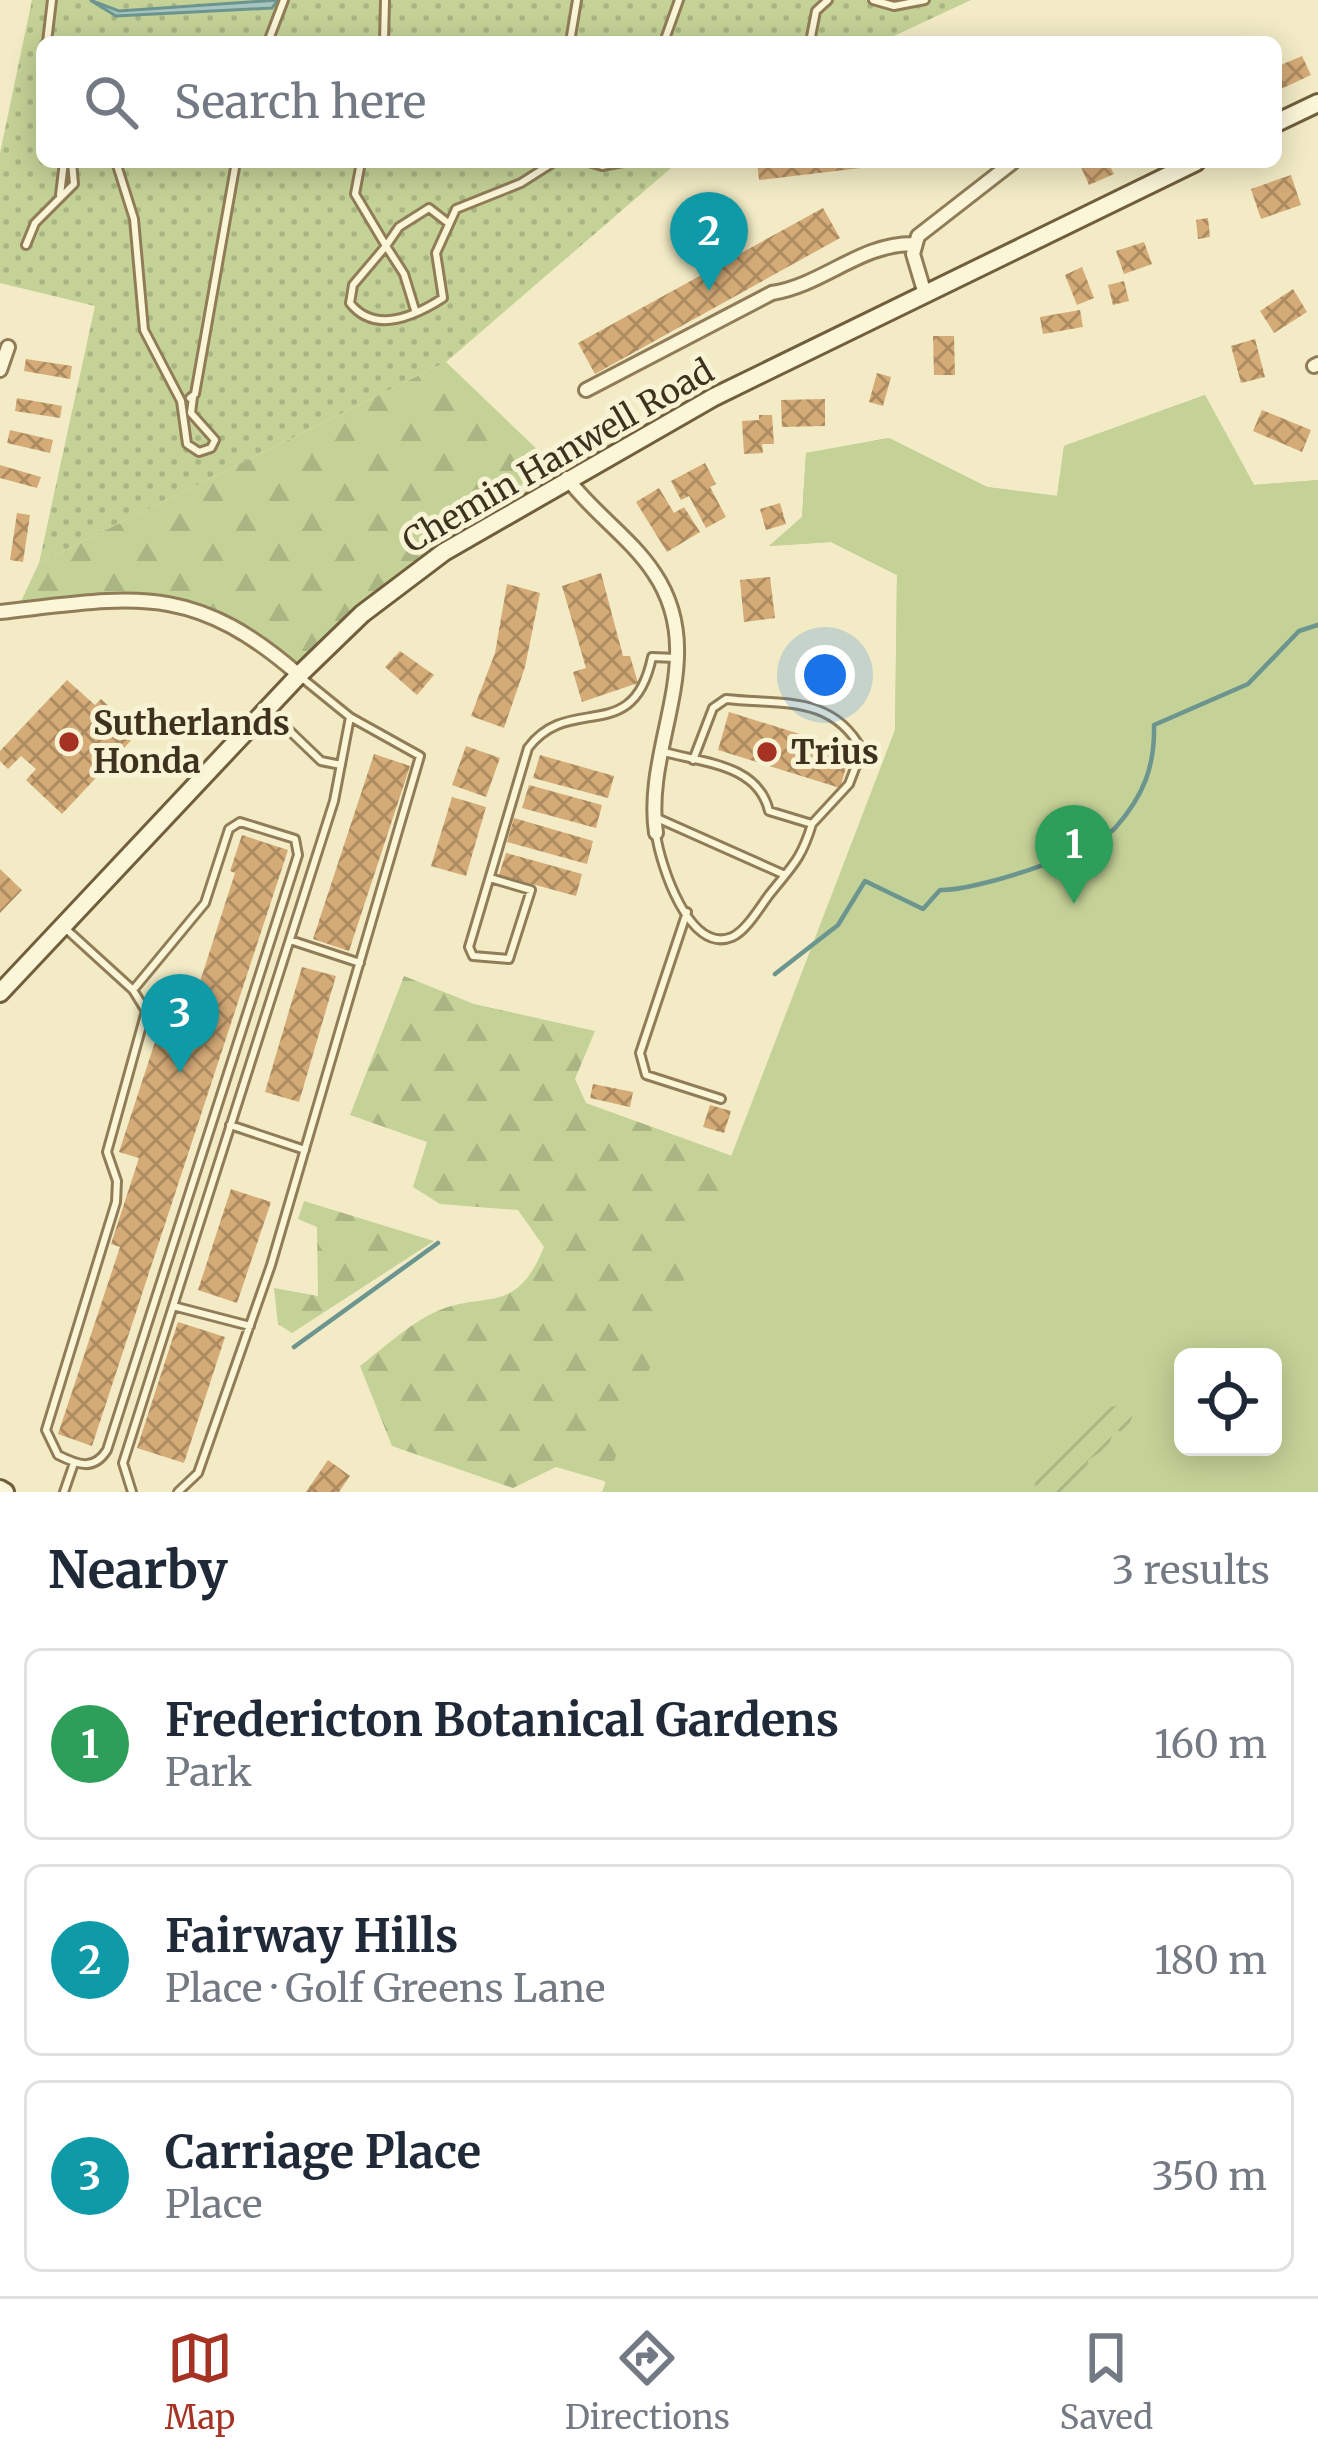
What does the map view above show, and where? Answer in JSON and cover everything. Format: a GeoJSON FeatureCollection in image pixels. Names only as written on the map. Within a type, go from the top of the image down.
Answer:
{"type":"FeatureCollection","features":[{"type":"Feature","properties":{"kind":"main road"},"geometry":{"type":"LineString","coordinates":[[1282,120],[1318,103]]}},
{"type":"Feature","properties":{"kind":"main road","name":"Chemin Hanwell Road"},"geometry":{"type":"LineString","coordinates":[[0,992],[299,675],[362,614],[444,552],[714,397],[1184,168]]}},
{"type":"Feature","properties":{"kind":"street"},"geometry":{"type":"LineString","coordinates":[[925,294],[914,244],[926,227],[1005,168]]}},
{"type":"Feature","properties":{"kind":"street"},"geometry":{"type":"LineString","coordinates":[[586,390],[772,293],[806,288],[885,244],[914,244]]}},
{"type":"Feature","properties":{"kind":"street"},"geometry":{"type":"LineString","coordinates":[[0,370],[8,347]]}},
{"type":"Feature","properties":{"kind":"street"},"geometry":{"type":"LineString","coordinates":[[567,478],[655,573],[675,619],[680,658],[651,796],[656,833]]}},
{"type":"Feature","properties":{"kind":"street"},"geometry":{"type":"LineString","coordinates":[[0,612],[176,602],[238,628],[299,675]]}},
{"type":"Feature","properties":{"kind":"lane"},"geometry":{"type":"LineString","coordinates":[[47,36],[52,0]]}},
{"type":"Feature","properties":{"kind":"lane"},"geometry":{"type":"LineString","coordinates":[[270,36],[284,0]]}},
{"type":"Feature","properties":{"kind":"lane"},"geometry":{"type":"LineString","coordinates":[[384,36],[385,0]]}},
{"type":"Feature","properties":{"kind":"lane"},"geometry":{"type":"LineString","coordinates":[[570,36],[577,0]]}},
{"type":"Feature","properties":{"kind":"lane"},"geometry":{"type":"LineString","coordinates":[[666,36],[679,0]]}},
{"type":"Feature","properties":{"kind":"lane"},"geometry":{"type":"LineString","coordinates":[[811,36],[816,10],[828,0]]}},
{"type":"Feature","properties":{"kind":"lane"},"geometry":{"type":"LineString","coordinates":[[873,0],[903,6],[925,0]]}},
{"type":"Feature","properties":{"kind":"lane"},"geometry":{"type":"LineString","coordinates":[[60,195],[67,168]]}},
{"type":"Feature","properties":{"kind":"lane"},"geometry":{"type":"LineString","coordinates":[[26,245],[35,223],[74,184],[70,168]]}},
{"type":"Feature","properties":{"kind":"lane"},"geometry":{"type":"LineString","coordinates":[[118,168],[134,219],[144,330],[181,401],[193,451],[214,445],[213,434],[191,413],[235,168]]}},
{"type":"Feature","properties":{"kind":"lane"},"geometry":{"type":"LineString","coordinates":[[360,168],[355,194],[404,274],[409,302],[416,310]]}},
{"type":"Feature","properties":{"kind":"lane"},"geometry":{"type":"LineString","coordinates":[[447,222],[429,208],[398,227],[352,285],[350,303],[369,319],[392,322],[442,298],[436,253],[447,222],[464,204],[520,183],[544,168]]}},
{"type":"Feature","properties":{"kind":"lane"},"geometry":{"type":"LineString","coordinates":[[377,224],[398,227]]}},
{"type":"Feature","properties":{"kind":"lane"},"geometry":{"type":"LineString","coordinates":[[181,401],[193,397]]}},
{"type":"Feature","properties":{"kind":"lane"},"geometry":{"type":"LineString","coordinates":[[490,878],[531,890],[508,958],[495,962],[473,956],[470,946],[528,748],[542,729],[631,706],[646,689],[652,657],[680,658]]}},
{"type":"Feature","properties":{"kind":"lane"},"geometry":{"type":"LineString","coordinates":[[178,1492],[197,1473],[251,1326],[420,756],[350,718],[299,675]]}},
{"type":"Feature","properties":{"kind":"lane"},"geometry":{"type":"LineString","coordinates":[[656,833],[661,867],[698,932],[716,939],[735,936],[785,875],[799,866],[812,824],[849,784],[862,750],[848,724],[828,710],[726,699],[713,708],[693,760]]}},
{"type":"Feature","properties":{"kind":"lane"},"geometry":{"type":"LineString","coordinates":[[267,709],[321,761],[341,764]]}},
{"type":"Feature","properties":{"kind":"lane"},"geometry":{"type":"LineString","coordinates":[[132,1492],[123,1463],[290,940],[350,718]]}},
{"type":"Feature","properties":{"kind":"lane"},"geometry":{"type":"LineString","coordinates":[[661,752],[747,775],[764,790],[769,811],[812,824]]}},
{"type":"Feature","properties":{"kind":"lane"},"geometry":{"type":"LineString","coordinates":[[654,816],[785,875]]}},
{"type":"Feature","properties":{"kind":"lane"},"geometry":{"type":"LineString","coordinates":[[64,926],[133,990],[146,1011],[107,1152],[118,1189],[46,1430],[51,1448],[74,1463],[95,1464],[107,1450],[298,855],[295,839],[241,822],[229,829],[205,903],[133,990]]}},
{"type":"Feature","properties":{"kind":"lane"},"geometry":{"type":"LineString","coordinates":[[687,912],[640,1053],[646,1075],[721,1099]]}},
{"type":"Feature","properties":{"kind":"lane"},"geometry":{"type":"LineString","coordinates":[[290,940],[360,963]]}},
{"type":"Feature","properties":{"kind":"lane"},"geometry":{"type":"LineString","coordinates":[[230,1125],[305,1150]]}},
{"type":"Feature","properties":{"kind":"lane"},"geometry":{"type":"LineString","coordinates":[[172,1306],[251,1326]]}},
{"type":"Feature","properties":{"kind":"lane"},"geometry":{"type":"LineString","coordinates":[[64,1492],[74,1463]]}},
{"type":"Feature","properties":{"kind":"green space"},"geometry":{"type":"Polygon","coordinates":[[[32,0],[971,0],[894,36],[36,36],[36,168],[671,168],[446,362],[39,563],[95,306],[0,283],[0,153],[32,0]]]}},
{"type":"Feature","properties":{"kind":"green space"},"geometry":{"type":"Polygon","coordinates":[[[446,362],[567,478],[444,552],[299,675],[272,651],[176,602],[17,610],[39,563],[446,362]]]}},
{"type":"Feature","properties":{"kind":"green space"},"geometry":{"type":"Polygon","coordinates":[[[1205,395],[1254,485],[1318,480],[1318,1492],[615,1492],[604,1481],[556,1467],[513,1488],[392,1446],[360,1366],[429,1315],[508,1294],[533,1270],[544,1247],[518,1210],[440,1204],[413,1187],[427,1142],[350,1115],[404,976],[474,1004],[595,1031],[575,1079],[586,1103],[735,1157],[895,730],[897,575],[831,542],[769,546],[802,517],[806,453],[889,438],[987,487],[1057,496],[1064,446],[1205,395]]]}},
{"type":"Feature","properties":{"kind":"green space"},"geometry":{"type":"Polygon","coordinates":[[[1205,395],[1254,485],[1318,480],[1318,1492],[602,1492],[895,730],[897,575],[831,542],[769,546],[802,517],[806,453],[889,438],[987,487],[1057,496],[1064,446],[1205,395]]]}},
{"type":"Feature","properties":{"kind":"green space"},"geometry":{"type":"Polygon","coordinates":[[[304,1201],[434,1241],[292,1333],[278,1324],[274,1288],[318,1296],[317,1227],[298,1219],[304,1201]]]}},
{"type":"Feature","properties":{"kind":"green space"},"geometry":{"type":"Polygon","coordinates":[[[1136,1403],[1126,1436],[1115,1428],[1108,1447],[1088,1460],[1084,1492],[1037,1492],[1030,1463],[1054,1439],[1089,1415],[1136,1403]]]}},
{"type":"Feature","properties":{"kind":"water"},"geometry":{"type":"Polygon","coordinates":[[[90,0],[119,11],[278,0],[272,8],[116,16],[90,0]]]}},
{"type":"Feature","properties":{"kind":"building"},"geometry":{"type":"Polygon","coordinates":[[[1302,56],[1311,75],[1282,89],[1282,64],[1302,56]]]}},
{"type":"Feature","properties":{"kind":"building"},"geometry":{"type":"Polygon","coordinates":[[[758,168],[861,168],[759,180],[758,168]]]}},
{"type":"Feature","properties":{"kind":"building"},"geometry":{"type":"Polygon","coordinates":[[[1081,168],[1111,168],[1114,174],[1089,185],[1081,168]]]}},
{"type":"Feature","properties":{"kind":"building"},"geometry":{"type":"Polygon","coordinates":[[[1291,175],[1301,205],[1261,219],[1251,189],[1291,175]]]}},
{"type":"Feature","properties":{"kind":"building"},"geometry":{"type":"Polygon","coordinates":[[[823,208],[840,238],[595,374],[578,343],[823,208]]]}},
{"type":"Feature","properties":{"kind":"building"},"geometry":{"type":"Polygon","coordinates":[[[1208,218],[1210,237],[1198,239],[1196,220],[1208,218]]]}},
{"type":"Feature","properties":{"kind":"building"},"geometry":{"type":"Polygon","coordinates":[[[1144,242],[1152,264],[1124,274],[1116,251],[1144,242]]]}},
{"type":"Feature","properties":{"kind":"building"},"geometry":{"type":"Polygon","coordinates":[[[1082,267],[1094,298],[1077,305],[1065,275],[1082,267]]]}},
{"type":"Feature","properties":{"kind":"building"},"geometry":{"type":"Polygon","coordinates":[[[1124,281],[1129,301],[1113,305],[1108,285],[1124,281]]]}},
{"type":"Feature","properties":{"kind":"building"},"geometry":{"type":"Polygon","coordinates":[[[1293,289],[1307,312],[1274,333],[1260,311],[1293,289]]]}},
{"type":"Feature","properties":{"kind":"building"},"geometry":{"type":"Polygon","coordinates":[[[1080,310],[1083,327],[1043,334],[1040,317],[1080,310]]]}},
{"type":"Feature","properties":{"kind":"building"},"geometry":{"type":"Polygon","coordinates":[[[933,336],[954,336],[955,375],[934,375],[933,336]]]}},
{"type":"Feature","properties":{"kind":"building"},"geometry":{"type":"Polygon","coordinates":[[[1255,339],[1265,377],[1241,383],[1231,346],[1255,339]]]}},
{"type":"Feature","properties":{"kind":"building"},"geometry":{"type":"Polygon","coordinates":[[[26,359],[72,366],[70,379],[24,371],[26,359]]]}},
{"type":"Feature","properties":{"kind":"building"},"geometry":{"type":"Polygon","coordinates":[[[877,373],[891,377],[883,406],[869,402],[877,373]]]}},
{"type":"Feature","properties":{"kind":"building"},"geometry":{"type":"Polygon","coordinates":[[[17,398],[62,406],[60,418],[15,411],[17,398]]]}},
{"type":"Feature","properties":{"kind":"building"},"geometry":{"type":"Polygon","coordinates":[[[825,399],[825,426],[782,427],[781,400],[825,399]]]}},
{"type":"Feature","properties":{"kind":"building"},"geometry":{"type":"Polygon","coordinates":[[[1262,410],[1311,430],[1302,452],[1253,431],[1262,410]]]}},
{"type":"Feature","properties":{"kind":"building"},"geometry":{"type":"Polygon","coordinates":[[[759,415],[772,415],[774,444],[762,444],[763,453],[744,454],[742,421],[759,420],[759,415]]]}},
{"type":"Feature","properties":{"kind":"building"},"geometry":{"type":"Polygon","coordinates":[[[10,430],[53,440],[50,453],[7,443],[10,430]]]}},
{"type":"Feature","properties":{"kind":"building"},"geometry":{"type":"Polygon","coordinates":[[[705,463],[716,484],[710,487],[726,517],[706,528],[689,496],[681,500],[671,481],[705,463]]]}},
{"type":"Feature","properties":{"kind":"building"},"geometry":{"type":"Polygon","coordinates":[[[0,465],[41,477],[37,488],[0,478],[0,465]]]}},
{"type":"Feature","properties":{"kind":"building"},"geometry":{"type":"Polygon","coordinates":[[[659,488],[674,513],[684,507],[700,532],[667,552],[636,502],[659,488]]]}},
{"type":"Feature","properties":{"kind":"building"},"geometry":{"type":"Polygon","coordinates":[[[780,503],[786,524],[766,530],[760,509],[780,503]]]}},
{"type":"Feature","properties":{"kind":"building"},"geometry":{"type":"Polygon","coordinates":[[[17,513],[30,515],[23,562],[10,560],[17,513]]]}},
{"type":"Feature","properties":{"kind":"building"},"geometry":{"type":"Polygon","coordinates":[[[601,573],[623,656],[630,656],[638,683],[582,702],[573,672],[586,668],[562,586],[601,573]]]}},
{"type":"Feature","properties":{"kind":"building"},"geometry":{"type":"Polygon","coordinates":[[[770,577],[775,618],[744,622],[740,580],[770,577]]]}},
{"type":"Feature","properties":{"kind":"building"},"geometry":{"type":"Polygon","coordinates":[[[507,584],[540,593],[525,667],[504,728],[471,716],[495,653],[507,584]]]}},
{"type":"Feature","properties":{"kind":"building"},"geometry":{"type":"Polygon","coordinates":[[[400,651],[434,675],[417,695],[385,667],[400,651]]]}},
{"type":"Feature","properties":{"kind":"building","name":"Sutherlands Honda"},"geometry":{"type":"Polygon","coordinates":[[[67,680],[95,705],[101,699],[138,733],[62,814],[26,780],[36,769],[21,756],[8,769],[0,761],[0,751],[67,680]]]}},
{"type":"Feature","properties":{"kind":"building"},"geometry":{"type":"Polygon","coordinates":[[[729,712],[851,750],[840,788],[718,750],[729,712]]]}},
{"type":"Feature","properties":{"kind":"building"},"geometry":{"type":"Polygon","coordinates":[[[466,746],[500,758],[486,797],[452,785],[466,746]]]}},
{"type":"Feature","properties":{"kind":"building"},"geometry":{"type":"Polygon","coordinates":[[[374,754],[410,766],[349,951],[313,939],[374,754]]]}},
{"type":"Feature","properties":{"kind":"building"},"geometry":{"type":"Polygon","coordinates":[[[540,755],[614,776],[608,798],[533,778],[540,755]]]}},
{"type":"Feature","properties":{"kind":"building"},"geometry":{"type":"Polygon","coordinates":[[[529,785],[602,805],[596,828],[522,808],[529,785]]]}},
{"type":"Feature","properties":{"kind":"building"},"geometry":{"type":"Polygon","coordinates":[[[452,797],[486,807],[466,876],[431,866],[452,797]]]}},
{"type":"Feature","properties":{"kind":"building"},"geometry":{"type":"Polygon","coordinates":[[[514,818],[593,841],[587,864],[507,842],[514,818]]]}},
{"type":"Feature","properties":{"kind":"building"},"geometry":{"type":"Polygon","coordinates":[[[242,835],[288,850],[92,1446],[58,1434],[120,1247],[111,1244],[139,1158],[119,1152],[173,987],[196,994],[235,873],[230,871],[242,835]]]}},
{"type":"Feature","properties":{"kind":"building"},"geometry":{"type":"Polygon","coordinates":[[[506,853],[582,874],[576,896],[499,875],[506,853]]]}},
{"type":"Feature","properties":{"kind":"building"},"geometry":{"type":"Polygon","coordinates":[[[0,869],[22,890],[0,913],[0,869]]]}},
{"type":"Feature","properties":{"kind":"building"},"geometry":{"type":"Polygon","coordinates":[[[302,967],[336,976],[299,1102],[265,1092],[302,967]]]}},
{"type":"Feature","properties":{"kind":"building"},"geometry":{"type":"Polygon","coordinates":[[[593,1084],[633,1092],[630,1107],[590,1098],[593,1084]]]}},
{"type":"Feature","properties":{"kind":"building"},"geometry":{"type":"Polygon","coordinates":[[[710,1105],[731,1111],[724,1133],[703,1127],[710,1105]]]}},
{"type":"Feature","properties":{"kind":"building"},"geometry":{"type":"Polygon","coordinates":[[[231,1189],[271,1202],[237,1303],[198,1290],[231,1189]]]}},
{"type":"Feature","properties":{"kind":"building"},"geometry":{"type":"Polygon","coordinates":[[[178,1322],[225,1337],[184,1463],[137,1448],[178,1322]]]}},
{"type":"Feature","properties":{"kind":"building"},"geometry":{"type":"Polygon","coordinates":[[[328,1460],[350,1476],[339,1492],[306,1492],[328,1460]]]}},
{"type":"Feature","properties":{"kind":"waterway"},"geometry":{"type":"LineString","coordinates":[[775,974],[838,925],[865,881],[923,909],[940,890],[1033,869],[1103,837],[1126,815],[1141,791],[1150,767],[1154,725],[1248,684],[1299,631],[1318,625]]}},
{"type":"Feature","properties":{"kind":"waterway"},"geometry":{"type":"LineString","coordinates":[[294,1347],[438,1243]]}},
{"type":"Feature","properties":{"kind":"place","name":"Fairway Hills"},"geometry":{"type":"Point","coordinates":[709,291]}},
{"type":"Feature","properties":{"kind":"place","name":"Sutherlands Honda"},"geometry":{"type":"Point","coordinates":[69,742]}},
{"type":"Feature","properties":{"kind":"place","name":"Trius"},"geometry":{"type":"Point","coordinates":[767,752]}},
{"type":"Feature","properties":{"kind":"place","name":"Fredericton Botanical Gardens"},"geometry":{"type":"Point","coordinates":[1074,904]}},
{"type":"Feature","properties":{"kind":"place","name":"Carriage Place"},"geometry":{"type":"Point","coordinates":[180,1073]}}]}
